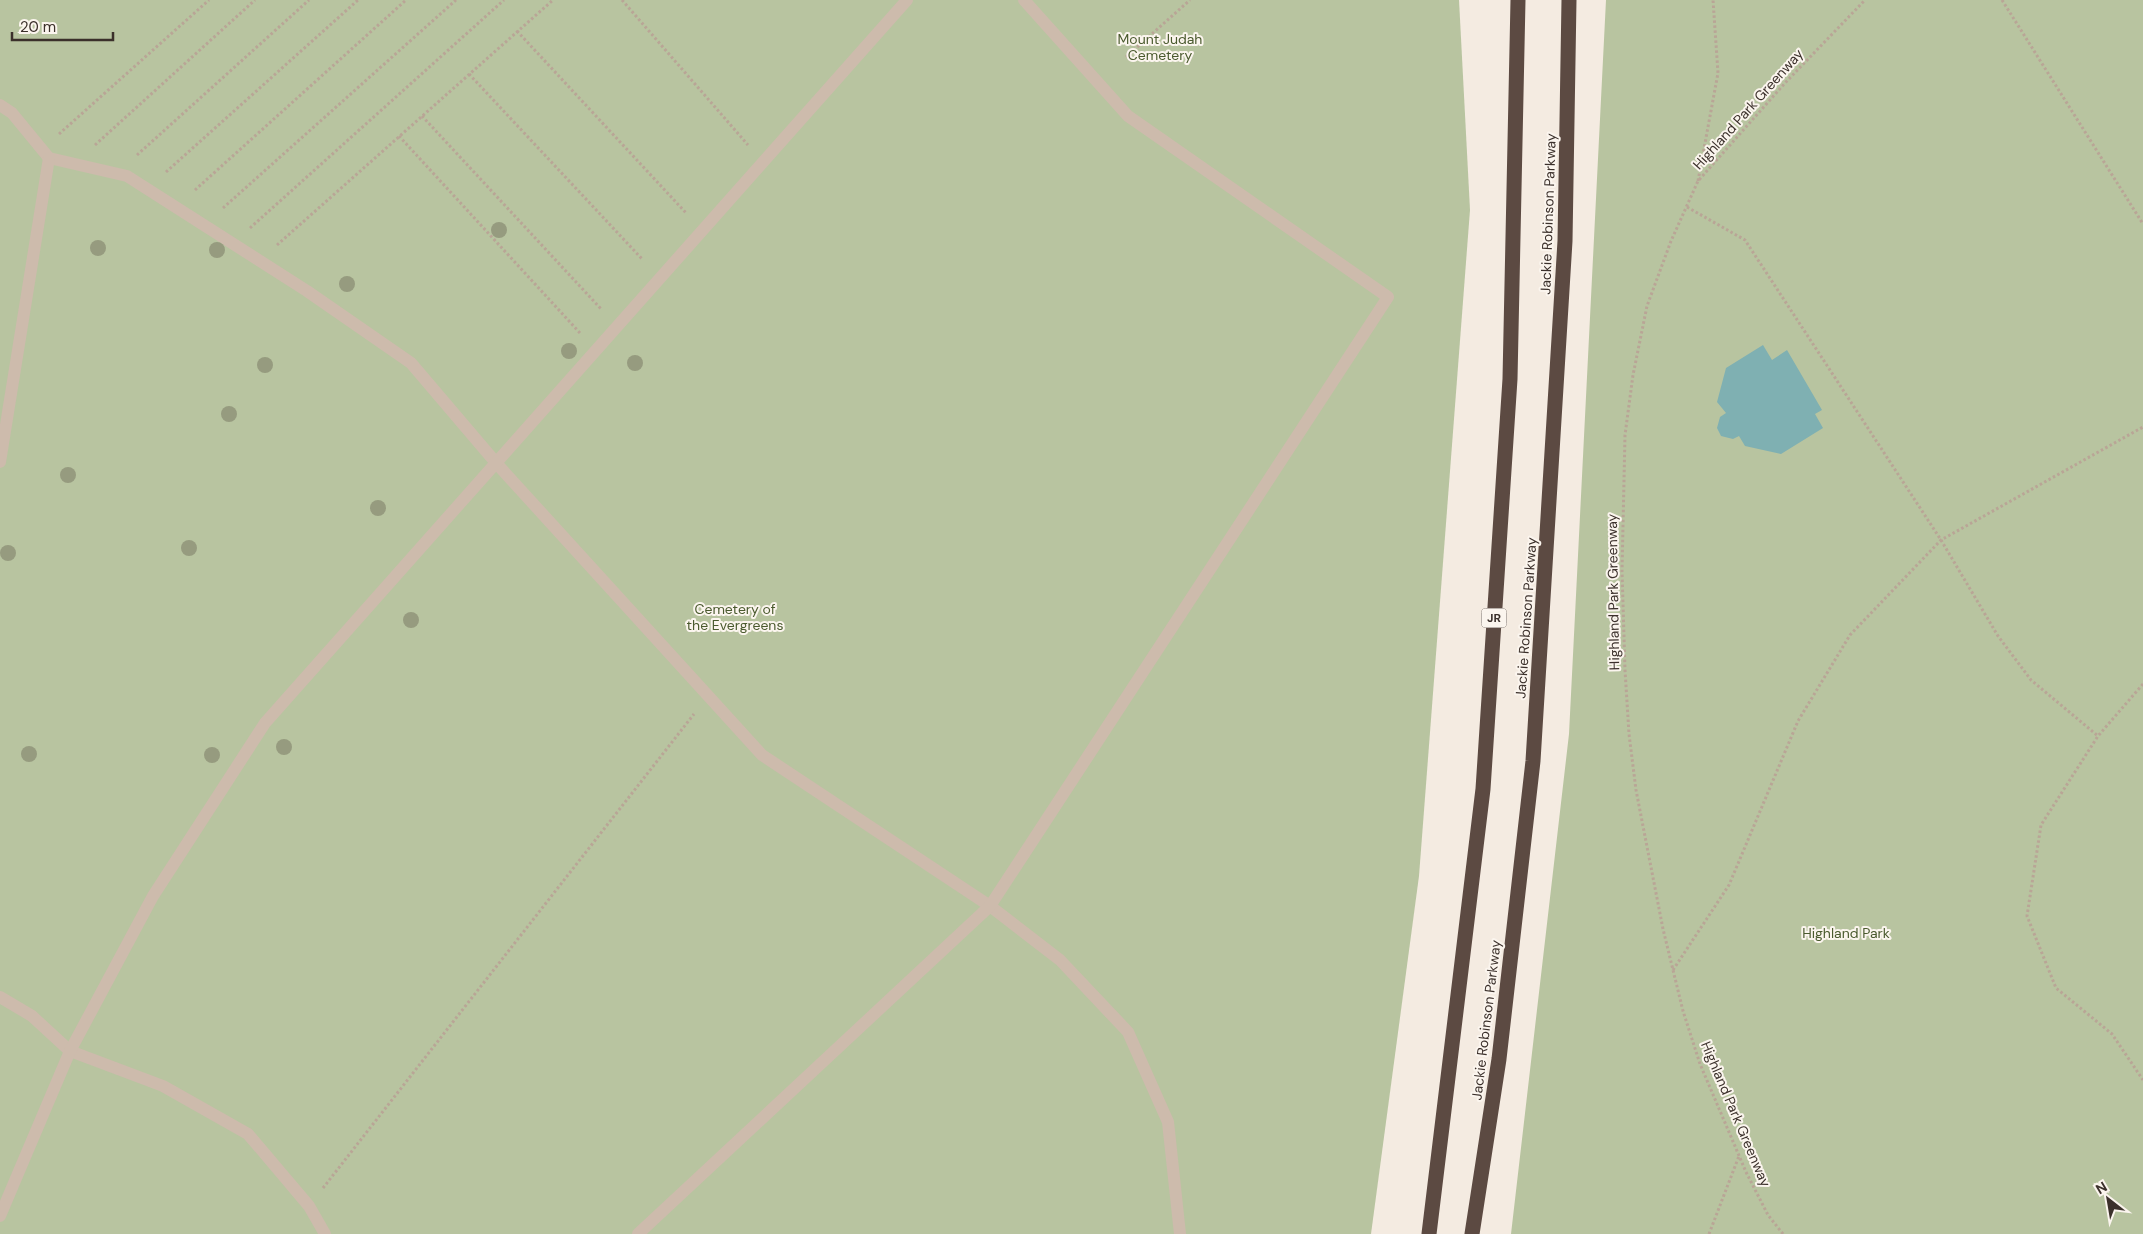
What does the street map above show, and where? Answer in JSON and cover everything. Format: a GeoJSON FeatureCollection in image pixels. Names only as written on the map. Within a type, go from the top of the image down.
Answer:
{"type":"FeatureCollection","features":[{"type":"Feature","properties":{"kind":"highway","name":"JR"},"geometry":{"type":"LineString","coordinates":[[1429,1234],[1483,789],[1510,379],[1518,0]]}},
{"type":"Feature","properties":{"kind":"highway","name":"Jackie Robinson Parkway"},"geometry":{"type":"LineString","coordinates":[[1472,1234],[1499,1060],[1533,761],[1565,241],[1570,0]]}},
{"type":"Feature","properties":{"kind":"lane"},"geometry":{"type":"LineString","coordinates":[[0,1216],[70,1051],[153,896],[265,723],[597,352],[907,0]]}},
{"type":"Feature","properties":{"kind":"lane"},"geometry":{"type":"LineString","coordinates":[[638,1234],[990,906],[1388,297],[1128,116],[1024,0]]}},
{"type":"Feature","properties":{"kind":"lane"},"geometry":{"type":"LineString","coordinates":[[0,105],[12,113],[45,154],[74,164],[127,176],[260,261],[411,363],[497,464],[762,755],[990,906],[1060,960],[1128,1032],[1168,1122],[1180,1234]]}},
{"type":"Feature","properties":{"kind":"lane"},"geometry":{"type":"LineString","coordinates":[[0,462],[45,154]]}},
{"type":"Feature","properties":{"kind":"lane"},"geometry":{"type":"LineString","coordinates":[[0,997],[32,1016],[70,1051],[163,1086],[248,1134],[309,1206],[325,1234]]}},
{"type":"Feature","properties":{"kind":"path"},"geometry":{"type":"LineString","coordinates":[[45,154],[209,0]]}},
{"type":"Feature","properties":{"kind":"path"},"geometry":{"type":"LineString","coordinates":[[74,164],[255,0]]}},
{"type":"Feature","properties":{"kind":"path"},"geometry":{"type":"LineString","coordinates":[[116,174],[309,0]]}},
{"type":"Feature","properties":{"kind":"path"},"geometry":{"type":"LineString","coordinates":[[147,189],[358,0]]}},
{"type":"Feature","properties":{"kind":"path"},"geometry":{"type":"LineString","coordinates":[[176,208],[406,0]]}},
{"type":"Feature","properties":{"kind":"path"},"geometry":{"type":"LineString","coordinates":[[204,225],[456,0]]}},
{"type":"Feature","properties":{"kind":"path"},"geometry":{"type":"LineString","coordinates":[[232,243],[504,0]]}},
{"type":"Feature","properties":{"kind":"path"},"geometry":{"type":"LineString","coordinates":[[260,261],[553,0]]}},
{"type":"Feature","properties":{"kind":"path"},"geometry":{"type":"LineString","coordinates":[[622,0],[764,162]]}},
{"type":"Feature","properties":{"kind":"path"},"geometry":{"type":"LineString","coordinates":[[1126,58],[1190,0]]}},
{"type":"Feature","properties":{"kind":"path"},"geometry":{"type":"LineString","coordinates":[[1698,182],[1718,73],[1713,0]]}},
{"type":"Feature","properties":{"kind":"path","name":"Highland Park Greenway"},"geometry":{"type":"LineString","coordinates":[[1783,1234],[1768,1215],[1739,1156],[1700,1064],[1662,929],[1636,790],[1629,734],[1625,670],[1622,500],[1625,435],[1633,375],[1647,306],[1671,241],[1698,182],[1786,82],[1865,0]]}},
{"type":"Feature","properties":{"kind":"path"},"geometry":{"type":"LineString","coordinates":[[2002,0],[2143,224]]}},
{"type":"Feature","properties":{"kind":"path"},"geometry":{"type":"LineString","coordinates":[[517,31],[703,231]]}},
{"type":"Feature","properties":{"kind":"path"},"geometry":{"type":"LineString","coordinates":[[469,74],[660,279]]}},
{"type":"Feature","properties":{"kind":"path"},"geometry":{"type":"LineString","coordinates":[[422,116],[618,327]]}},
{"type":"Feature","properties":{"kind":"path"},"geometry":{"type":"LineString","coordinates":[[400,136],[597,352]]}},
{"type":"Feature","properties":{"kind":"path"},"geometry":{"type":"LineString","coordinates":[[1687,208],[1745,240],[1941,540],[1998,636],[2031,680],[2098,736]]}},
{"type":"Feature","properties":{"kind":"path"},"geometry":{"type":"LineString","coordinates":[[1673,970],[1730,885],[1798,721],[1850,636],[1941,540],[2143,427]]}},
{"type":"Feature","properties":{"kind":"path"},"geometry":{"type":"LineString","coordinates":[[2143,684],[2098,736],[2041,825],[2027,916],[2056,988],[2112,1034],[2143,1080]]}},
{"type":"Feature","properties":{"kind":"path"},"geometry":{"type":"LineString","coordinates":[[309,1206],[708,696]]}},
{"type":"Feature","properties":{"kind":"path"},"geometry":{"type":"LineString","coordinates":[[1709,1234],[1739,1156]]}},
{"type":"Feature","properties":{"kind":"green space","name":"Cemetery of the Evergreens"},"geometry":{"type":"Polygon","coordinates":[[[0,0],[1459,0],[1470,210],[1419,876],[1371,1234],[0,1234],[0,0]]]}},
{"type":"Feature","properties":{"kind":"green space","name":"Highland Park"},"geometry":{"type":"Polygon","coordinates":[[[1606,0],[2143,0],[2143,1234],[1511,1234],[1569,734],[1606,0]]]}},
{"type":"Feature","properties":{"kind":"water"},"geometry":{"type":"Polygon","coordinates":[[[1763,345],[1772,360],[1787,350],[1822,410],[1815,414],[1823,428],[1781,454],[1745,446],[1739,436],[1733,439],[1721,436],[1717,428],[1720,417],[1726,413],[1717,402],[1726,368],[1763,345]]]}},
{"type":"Feature","properties":{"kind":"park label","name":"Mount Judah Cemetery"},"geometry":{"type":"Point","coordinates":[1160,48]}}]}
